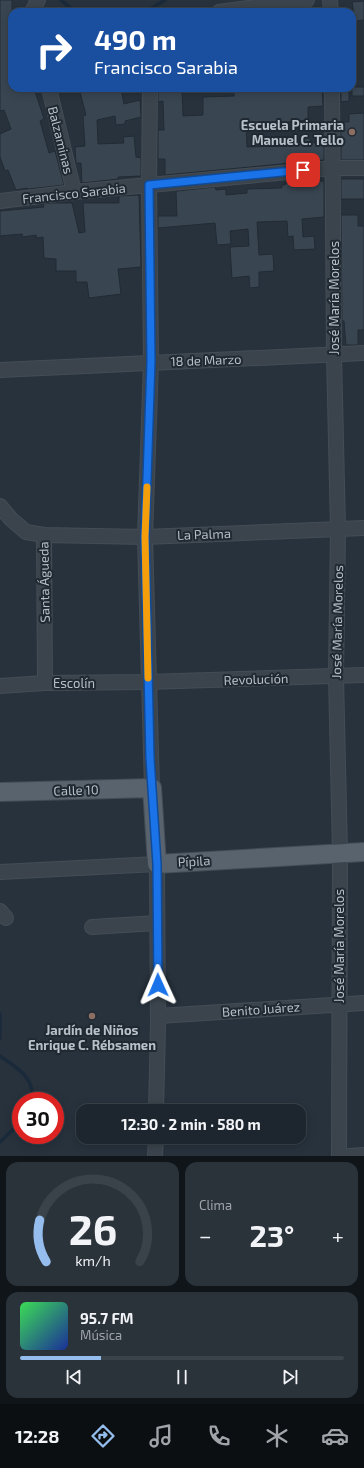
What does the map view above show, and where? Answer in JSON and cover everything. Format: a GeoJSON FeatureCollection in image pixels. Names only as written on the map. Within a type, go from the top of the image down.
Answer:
{"type":"FeatureCollection","features":[{"type":"Feature","properties":{"kind":"main road","name":"Calle 10"},"geometry":{"type":"LineString","coordinates":[[0,792],[152,788]]}},
{"type":"Feature","properties":{"kind":"main road"},"geometry":{"type":"LineString","coordinates":[[152,788],[157,864]]}},
{"type":"Feature","properties":{"kind":"main road","name":"Pípila"},"geometry":{"type":"LineString","coordinates":[[157,864],[364,852]]}},
{"type":"Feature","properties":{"kind":"street"},"geometry":{"type":"LineString","coordinates":[[248,8],[307,0]]}},
{"type":"Feature","properties":{"kind":"street","name":"Balzaminas"},"geometry":{"type":"LineString","coordinates":[[50,92],[74,192]]}},
{"type":"Feature","properties":{"kind":"street"},"geometry":{"type":"LineString","coordinates":[[150,92],[149,185],[151,362],[145,537],[152,788]]}},
{"type":"Feature","properties":{"kind":"street","name":"José María Morelos"},"geometry":{"type":"LineString","coordinates":[[332,92],[334,168],[334,354],[338,529],[336,676],[340,853],[338,1004],[339,1156]]}},
{"type":"Feature","properties":{"kind":"street","name":"Francisco Sarabia"},"geometry":{"type":"LineString","coordinates":[[0,201],[74,192],[334,168],[364,168]]}},
{"type":"Feature","properties":{"kind":"street","name":"18 de Marzo"},"geometry":{"type":"LineString","coordinates":[[0,370],[364,353]]}},
{"type":"Feature","properties":{"kind":"street","name":"Santa Águeda"},"geometry":{"type":"LineString","coordinates":[[0,506],[11,519],[26,532],[44,535],[45,683]]}},
{"type":"Feature","properties":{"kind":"street","name":"La Palma"},"geometry":{"type":"LineString","coordinates":[[44,535],[145,537],[364,528]]}},
{"type":"Feature","properties":{"kind":"street","name":"Revolución"},"geometry":{"type":"LineString","coordinates":[[148,682],[364,675]]}},
{"type":"Feature","properties":{"kind":"street","name":"Escolín"},"geometry":{"type":"LineString","coordinates":[[0,686],[45,683],[148,682]]}},
{"type":"Feature","properties":{"kind":"street"},"geometry":{"type":"LineString","coordinates":[[156,1104],[158,1016],[157,864]]}},
{"type":"Feature","properties":{"kind":"street","name":"Pípila"},"geometry":{"type":"LineString","coordinates":[[0,872],[157,864]]}},
{"type":"Feature","properties":{"kind":"street"},"geometry":{"type":"LineString","coordinates":[[92,927],[157,923]]}},
{"type":"Feature","properties":{"kind":"street","name":"Benito Juárez"},"geometry":{"type":"LineString","coordinates":[[158,1016],[364,1003]]}},
{"type":"Feature","properties":{"kind":"street"},"geometry":{"type":"LineString","coordinates":[[155,1156],[156,1144]]}},
{"type":"Feature","properties":{"kind":"street"},"geometry":{"type":"LineString","coordinates":[[348,1156],[364,1155]]}},
{"type":"Feature","properties":{"kind":"building"},"geometry":{"type":"Polygon","coordinates":[[[0,0],[12,0],[12,8],[8,8],[8,92],[35,92],[44,119],[40,121],[49,153],[55,151],[64,185],[16,190],[8,170],[5,171],[0,157],[0,134],[11,129],[4,110],[0,111],[0,0]]]}},
{"type":"Feature","properties":{"kind":"building"},"geometry":{"type":"Polygon","coordinates":[[[364,1],[364,20],[356,21],[356,8],[353,8],[352,2],[364,1]]]}},
{"type":"Feature","properties":{"kind":"building"},"geometry":{"type":"Polygon","coordinates":[[[356,87],[364,87],[364,96],[352,96],[352,92],[356,92],[356,87]]]}},
{"type":"Feature","properties":{"kind":"building"},"geometry":{"type":"Polygon","coordinates":[[[80,92],[122,92],[124,104],[140,100],[141,117],[125,121],[125,124],[116,125],[115,116],[97,120],[98,144],[124,143],[123,137],[134,136],[136,157],[141,158],[141,176],[118,177],[118,179],[82,183],[81,163],[76,163],[75,147],[85,146],[83,116],[86,115],[80,92]]]}},
{"type":"Feature","properties":{"kind":"building"},"geometry":{"type":"Polygon","coordinates":[[[158,92],[182,92],[183,116],[203,115],[203,97],[234,96],[234,92],[322,92],[323,106],[308,107],[308,120],[246,126],[247,147],[280,146],[279,142],[300,141],[300,138],[310,138],[310,143],[324,142],[324,160],[165,175],[165,159],[158,159],[158,130],[164,130],[163,101],[158,102],[158,92]]]}},
{"type":"Feature","properties":{"kind":"building"},"geometry":{"type":"Polygon","coordinates":[[[341,92],[349,92],[349,101],[341,102],[341,92]]]}},
{"type":"Feature","properties":{"kind":"building","name":"Escuela Primaria Manuel C. Tello"},"geometry":{"type":"Polygon","coordinates":[[[364,113],[364,160],[341,160],[341,122],[349,122],[349,114],[364,113]]]}},
{"type":"Feature","properties":{"kind":"building"},"geometry":{"type":"Polygon","coordinates":[[[341,179],[364,179],[364,199],[341,199],[341,179]]]}},
{"type":"Feature","properties":{"kind":"building"},"geometry":{"type":"Polygon","coordinates":[[[324,181],[324,217],[302,219],[303,237],[314,236],[315,249],[294,250],[293,236],[288,237],[287,221],[257,222],[259,255],[273,254],[274,271],[259,272],[259,287],[250,288],[249,276],[232,278],[230,247],[249,246],[248,229],[230,231],[231,244],[217,245],[215,223],[158,228],[158,216],[177,216],[177,191],[215,187],[216,190],[226,189],[226,195],[247,193],[247,189],[282,188],[282,185],[285,185],[285,183],[324,181]]]}},
{"type":"Feature","properties":{"kind":"building"},"geometry":{"type":"Polygon","coordinates":[[[139,195],[141,267],[118,269],[121,294],[89,298],[87,282],[76,282],[76,271],[56,271],[56,259],[44,258],[43,237],[37,238],[36,235],[23,237],[22,234],[0,236],[0,211],[44,207],[43,204],[52,203],[72,203],[79,233],[85,232],[83,203],[119,203],[119,196],[139,195]]]}},
{"type":"Feature","properties":{"kind":"building"},"geometry":{"type":"Polygon","coordinates":[[[341,215],[358,215],[358,226],[364,226],[364,330],[358,330],[358,345],[346,345],[344,321],[342,321],[341,215]]]}},
{"type":"Feature","properties":{"kind":"waterway"},"geometry":{"type":"LineString","coordinates":[[61,0],[70,8]]}},
{"type":"Feature","properties":{"kind":"waterway"},"geometry":{"type":"LineString","coordinates":[[152,8],[165,0]]}},
{"type":"Feature","properties":{"kind":"waterway"},"geometry":{"type":"LineString","coordinates":[[0,1014],[0,1038]]}},
{"type":"Feature","properties":{"kind":"waterway"},"geometry":{"type":"LineString","coordinates":[[0,1056],[24,1074],[28,1079],[32,1092]]}},
{"type":"Feature","properties":{"kind":"waterway"},"geometry":{"type":"LineString","coordinates":[[0,1142],[12,1131]]}},
{"type":"Feature","properties":{"kind":"slow traffic"},"geometry":{"type":"LineString","coordinates":[[147,487],[145,537],[148,678]]}},
{"type":"Feature","properties":{"kind":"place","name":"Escuela Primaria Manuel C. Tello"},"geometry":{"type":"Point","coordinates":[352,132]}},
{"type":"Feature","properties":{"kind":"place","name":"Jardín de Niños Enrique C. Rébsamen"},"geometry":{"type":"Point","coordinates":[92,1016]}},
{"type":"Feature","properties":{"kind":"route"},"geometry":{"type":"LineString","coordinates":[[158,985],[157,864],[150,758],[145,537],[151,362],[149,185],[303,170]]}}]}
